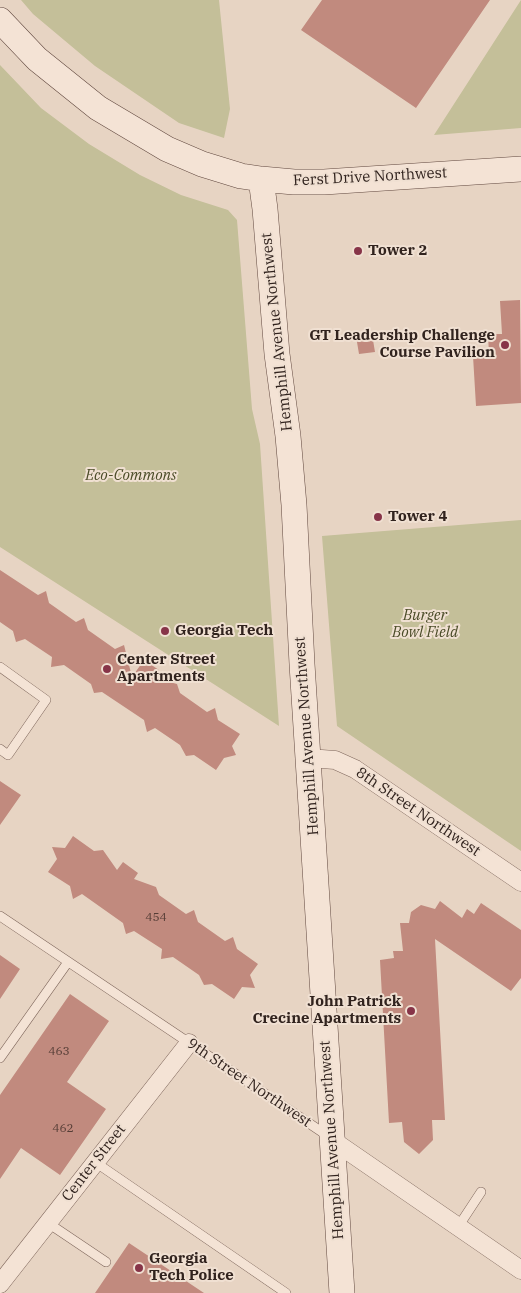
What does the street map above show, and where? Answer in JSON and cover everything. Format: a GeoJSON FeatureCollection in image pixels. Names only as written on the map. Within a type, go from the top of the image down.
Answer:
{"type":"FeatureCollection","features":[{"type":"Feature","properties":{"kind":"street","name":"Ferst Drive Northwest"},"geometry":{"type":"LineString","coordinates":[[0,20],[37,59],[98,108],[167,149],[202,164],[241,176],[261,180],[324,182],[521,169]]}},
{"type":"Feature","properties":{"kind":"street","name":"Hemphill Avenue Northwest"},"geometry":{"type":"LineString","coordinates":[[261,180],[294,505],[342,1293]]}},
{"type":"Feature","properties":{"kind":"street","name":"8th Street Northwest"},"geometry":{"type":"LineString","coordinates":[[308,758],[335,760],[355,768],[521,882]]}},
{"type":"Feature","properties":{"kind":"street","name":"Center Street"},"geometry":{"type":"LineString","coordinates":[[0,1284],[189,1043]]}},
{"type":"Feature","properties":{"kind":"street","name":"9th Street Northwest"},"geometry":{"type":"LineString","coordinates":[[332,1140],[521,1270]]}},
{"type":"Feature","properties":{"kind":"lane"},"geometry":{"type":"LineString","coordinates":[[0,667],[46,700],[8,755],[0,749]]}},
{"type":"Feature","properties":{"kind":"lane","name":"9th Street Northwest"},"geometry":{"type":"LineString","coordinates":[[0,916],[332,1140]]}},
{"type":"Feature","properties":{"kind":"lane"},"geometry":{"type":"LineString","coordinates":[[0,1058],[68,962]]}},
{"type":"Feature","properties":{"kind":"lane"},"geometry":{"type":"LineString","coordinates":[[95,1162],[286,1293]]}},
{"type":"Feature","properties":{"kind":"lane"},"geometry":{"type":"LineString","coordinates":[[458,1227],[481,1192]]}},
{"type":"Feature","properties":{"kind":"lane"},"geometry":{"type":"LineString","coordinates":[[48,1223],[106,1262]]}},
{"type":"Feature","properties":{"kind":"green space"},"geometry":{"type":"Polygon","coordinates":[[[21,0],[219,0],[230,109],[224,138],[179,123],[95,66],[33,14],[21,0]]]}},
{"type":"Feature","properties":{"kind":"green space"},"geometry":{"type":"Polygon","coordinates":[[[521,0],[521,128],[434,135],[521,0]]]}},
{"type":"Feature","properties":{"kind":"green space","name":"Eco-Commons"},"geometry":{"type":"Polygon","coordinates":[[[0,65],[41,108],[89,144],[140,175],[181,195],[228,210],[237,220],[252,409],[260,444],[279,726],[0,547],[0,65]]]}},
{"type":"Feature","properties":{"kind":"green space","name":"Burger Bowl Field"},"geometry":{"type":"Polygon","coordinates":[[[521,520],[521,851],[337,726],[322,536],[521,520]]]}},
{"type":"Feature","properties":{"kind":"building"},"geometry":{"type":"Polygon","coordinates":[[[322,0],[490,0],[416,108],[301,30],[322,0]]]}},
{"type":"Feature","properties":{"kind":"building","name":"GT Leadership Challenge Course Pavilion"},"geometry":{"type":"Polygon","coordinates":[[[520,300],[521,403],[476,406],[473,356],[489,355],[488,334],[502,334],[500,301],[520,300]]]}},
{"type":"Feature","properties":{"kind":"building"},"geometry":{"type":"Polygon","coordinates":[[[372,334],[375,352],[359,354],[356,336],[372,334]]]}},
{"type":"Feature","properties":{"kind":"building","name":"Center Street Apartments"},"geometry":{"type":"Polygon","coordinates":[[[0,570],[38,595],[46,591],[49,603],[76,622],[84,618],[88,630],[115,649],[124,645],[132,677],[144,660],[159,670],[154,678],[177,684],[180,693],[207,712],[215,708],[218,720],[240,734],[232,746],[236,755],[224,758],[216,770],[194,755],[186,756],[180,745],[155,728],[147,732],[144,720],[102,692],[94,693],[91,684],[64,665],[51,667],[52,657],[25,639],[16,642],[13,631],[0,622],[0,570]]]}},
{"type":"Feature","properties":{"kind":"building"},"geometry":{"type":"Polygon","coordinates":[[[0,781],[21,795],[0,825],[0,781]]]}},
{"type":"Feature","properties":{"kind":"building"},"geometry":{"type":"Polygon","coordinates":[[[73,836],[94,851],[103,850],[117,870],[123,862],[138,873],[134,879],[156,887],[159,895],[186,914],[194,910],[198,922],[225,941],[233,937],[237,949],[258,964],[250,975],[255,988],[242,987],[234,999],[212,984],[204,985],[199,975],[173,957],[161,959],[162,949],[134,931],[126,934],[123,923],[82,894],[73,899],[70,886],[48,872],[57,859],[52,847],[65,848],[73,836]]]}},
{"type":"Feature","properties":{"kind":"building","name":"John Patrick Crecine Apartments"},"geometry":{"type":"Polygon","coordinates":[[[440,901],[462,918],[467,909],[474,914],[481,903],[521,930],[521,978],[511,991],[435,939],[445,1120],[432,1120],[433,1140],[419,1154],[404,1142],[402,1122],[389,1123],[380,960],[394,958],[393,951],[403,951],[400,923],[409,923],[411,912],[421,905],[435,909],[440,901]]]}},
{"type":"Feature","properties":{"kind":"building"},"geometry":{"type":"Polygon","coordinates":[[[0,955],[20,969],[0,999],[0,955]]]}},
{"type":"Feature","properties":{"kind":"building"},"geometry":{"type":"Polygon","coordinates":[[[70,994],[109,1021],[67,1082],[106,1109],[60,1175],[21,1148],[0,1179],[0,1095],[70,994]]]}},
{"type":"Feature","properties":{"kind":"building","name":"Georgia Tech Police"},"geometry":{"type":"Polygon","coordinates":[[[129,1243],[204,1293],[95,1293],[129,1243]]]}},
{"type":"Feature","properties":{"kind":"place","name":"Tower 2"},"geometry":{"type":"Point","coordinates":[358,251]}},
{"type":"Feature","properties":{"kind":"place","name":"GT Leadership Challenge Course Pavilion"},"geometry":{"type":"Point","coordinates":[505,345]}},
{"type":"Feature","properties":{"kind":"place","name":"Tower 4"},"geometry":{"type":"Point","coordinates":[378,517]}},
{"type":"Feature","properties":{"kind":"place","name":"Georgia Tech"},"geometry":{"type":"Point","coordinates":[165,631]}},
{"type":"Feature","properties":{"kind":"place","name":"Center Street Apartments"},"geometry":{"type":"Point","coordinates":[107,669]}},
{"type":"Feature","properties":{"kind":"place","name":"John Patrick Crecine Apartments"},"geometry":{"type":"Point","coordinates":[411,1011]}},
{"type":"Feature","properties":{"kind":"place","name":"Georgia Tech Police"},"geometry":{"type":"Point","coordinates":[139,1268]}}]}
